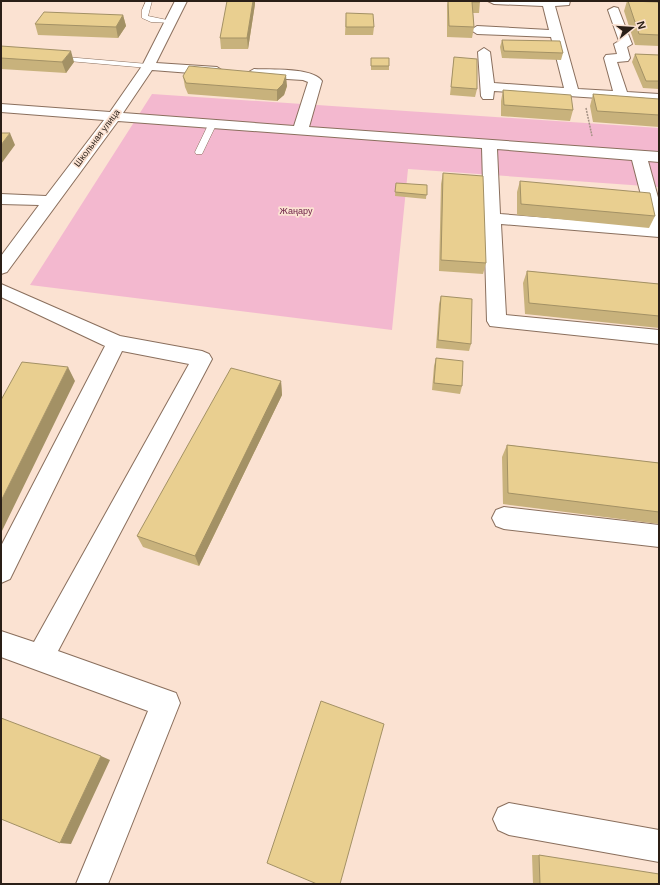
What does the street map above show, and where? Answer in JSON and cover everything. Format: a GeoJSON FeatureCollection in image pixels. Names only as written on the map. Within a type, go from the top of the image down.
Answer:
{"type":"FeatureCollection","features":[{"type":"Feature","properties":{"kind":"street","name":"Школьная улица"},"geometry":{"type":"LineString","coordinates":[[1,268],[49,201],[113,118],[148,66],[181,1]]}},
{"type":"Feature","properties":{"kind":"street"},"geometry":{"type":"LineString","coordinates":[[494,1],[565,3],[564,1]]}},
{"type":"Feature","properties":{"kind":"street"},"geometry":{"type":"LineString","coordinates":[[548,3],[572,92]]}},
{"type":"Feature","properties":{"kind":"street"},"geometry":{"type":"LineString","coordinates":[[614,10],[626,44],[620,44],[624,58],[610,58],[621,96]]}},
{"type":"Feature","properties":{"kind":"street"},"geometry":{"type":"LineString","coordinates":[[477,30],[556,34]]}},
{"type":"Feature","properties":{"kind":"street"},"geometry":{"type":"LineString","coordinates":[[484,52],[488,92],[572,92],[659,98]]}},
{"type":"Feature","properties":{"kind":"street"},"geometry":{"type":"LineString","coordinates":[[148,66],[227,71]]}},
{"type":"Feature","properties":{"kind":"street"},"geometry":{"type":"LineString","coordinates":[[242,72],[306,76],[315,81],[300,131]]}},
{"type":"Feature","properties":{"kind":"street"},"geometry":{"type":"LineString","coordinates":[[1,108],[113,118],[659,157]]}},
{"type":"Feature","properties":{"kind":"street"},"geometry":{"type":"LineString","coordinates":[[489,145],[497,321],[659,337]]}},
{"type":"Feature","properties":{"kind":"street"},"geometry":{"type":"LineString","coordinates":[[492,218],[659,232],[639,156]]}},
{"type":"Feature","properties":{"kind":"street"},"geometry":{"type":"LineString","coordinates":[[1,198],[49,201]]}},
{"type":"Feature","properties":{"kind":"street"},"geometry":{"type":"LineString","coordinates":[[1,290],[116,343],[202,359],[40,658]]}},
{"type":"Feature","properties":{"kind":"street"},"geometry":{"type":"LineString","coordinates":[[1,571],[116,343]]}},
{"type":"Feature","properties":{"kind":"street"},"geometry":{"type":"LineString","coordinates":[[504,518],[659,536]]}},
{"type":"Feature","properties":{"kind":"street"},"geometry":{"type":"LineString","coordinates":[[1,644],[166,703],[92,884]]}},
{"type":"Feature","properties":{"kind":"street"},"geometry":{"type":"LineString","coordinates":[[509,819],[659,846]]}},
{"type":"Feature","properties":{"kind":"lane"},"geometry":{"type":"LineString","coordinates":[[149,1],[144,17],[151,20],[170,22]]}},
{"type":"Feature","properties":{"kind":"lane"},"geometry":{"type":"LineString","coordinates":[[47,57],[148,66]]}},
{"type":"Feature","properties":{"kind":"lane"},"geometry":{"type":"LineString","coordinates":[[199,152],[212,125]]}},
{"type":"Feature","properties":{"kind":"green space","name":"Жаңару"},"geometry":{"type":"Polygon","coordinates":[[[152,94],[659,128],[659,187],[408,169],[392,330],[30,285],[152,94]]]}},
{"type":"Feature","properties":{"kind":"building"},"geometry":{"type":"Polygon","coordinates":[[[227,1],[253,1],[247,38],[220,38],[227,1]]]}},
{"type":"Feature","properties":{"kind":"building"},"geometry":{"type":"Polygon","coordinates":[[[448,1],[480,1],[472,2],[474,27],[449,26],[448,1]]]}},
{"type":"Feature","properties":{"kind":"building"},"geometry":{"type":"Polygon","coordinates":[[[628,1],[658,2],[659,35],[639,34],[628,1]]]}},
{"type":"Feature","properties":{"kind":"building"},"geometry":{"type":"Polygon","coordinates":[[[44,12],[123,15],[116,27],[35,24],[44,12]]]}},
{"type":"Feature","properties":{"kind":"building"},"geometry":{"type":"Polygon","coordinates":[[[346,13],[373,14],[374,27],[346,27],[346,13]]]}},
{"type":"Feature","properties":{"kind":"building"},"geometry":{"type":"Polygon","coordinates":[[[502,40],[560,41],[563,53],[504,51],[502,40]]]}},
{"type":"Feature","properties":{"kind":"building"},"geometry":{"type":"Polygon","coordinates":[[[1,46],[71,51],[62,62],[1,58],[1,46]]]}},
{"type":"Feature","properties":{"kind":"building"},"geometry":{"type":"Polygon","coordinates":[[[635,54],[659,55],[659,81],[646,81],[635,54]]]}},
{"type":"Feature","properties":{"kind":"building"},"geometry":{"type":"Polygon","coordinates":[[[454,57],[477,59],[477,89],[451,87],[454,57]]]}},
{"type":"Feature","properties":{"kind":"building"},"geometry":{"type":"Polygon","coordinates":[[[371,58],[389,58],[389,66],[371,66],[371,58]]]}},
{"type":"Feature","properties":{"kind":"building"},"geometry":{"type":"Polygon","coordinates":[[[189,66],[286,75],[283,84],[277,90],[186,83],[183,76],[189,66]]]}},
{"type":"Feature","properties":{"kind":"building"},"geometry":{"type":"Polygon","coordinates":[[[503,90],[571,95],[573,110],[504,105],[503,90]]]}},
{"type":"Feature","properties":{"kind":"building"},"geometry":{"type":"Polygon","coordinates":[[[593,94],[659,99],[659,115],[597,111],[593,94]]]}},
{"type":"Feature","properties":{"kind":"building"},"geometry":{"type":"Polygon","coordinates":[[[1,133],[10,133],[1,145],[1,133]]]}},
{"type":"Feature","properties":{"kind":"building"},"geometry":{"type":"Polygon","coordinates":[[[443,173],[483,176],[486,263],[441,260],[443,173]]]}},
{"type":"Feature","properties":{"kind":"building"},"geometry":{"type":"Polygon","coordinates":[[[520,181],[650,193],[655,216],[521,204],[520,181]]]}},
{"type":"Feature","properties":{"kind":"building"},"geometry":{"type":"Polygon","coordinates":[[[396,183],[427,185],[427,195],[395,192],[396,183]]]}},
{"type":"Feature","properties":{"kind":"building"},"geometry":{"type":"Polygon","coordinates":[[[527,271],[659,284],[659,316],[529,303],[527,271]]]}},
{"type":"Feature","properties":{"kind":"building"},"geometry":{"type":"Polygon","coordinates":[[[441,296],[472,299],[471,344],[438,340],[441,296]]]}},
{"type":"Feature","properties":{"kind":"building"},"geometry":{"type":"Polygon","coordinates":[[[436,358],[463,361],[462,386],[434,383],[436,358]]]}},
{"type":"Feature","properties":{"kind":"building"},"geometry":{"type":"Polygon","coordinates":[[[22,362],[68,367],[1,501],[1,400],[22,362]]]}},
{"type":"Feature","properties":{"kind":"building"},"geometry":{"type":"Polygon","coordinates":[[[231,368],[281,381],[195,556],[137,536],[231,368]]]}},
{"type":"Feature","properties":{"kind":"building"},"geometry":{"type":"Polygon","coordinates":[[[507,445],[659,463],[659,512],[508,493],[507,445]]]}},
{"type":"Feature","properties":{"kind":"building"},"geometry":{"type":"Polygon","coordinates":[[[321,701],[384,724],[340,884],[317,884],[267,863],[321,701]]]}},
{"type":"Feature","properties":{"kind":"building"},"geometry":{"type":"Polygon","coordinates":[[[1,718],[101,756],[60,843],[1,819],[1,718]]]}},
{"type":"Feature","properties":{"kind":"building"},"geometry":{"type":"Polygon","coordinates":[[[539,855],[659,874],[659,884],[540,884],[539,855]]]}}]}
